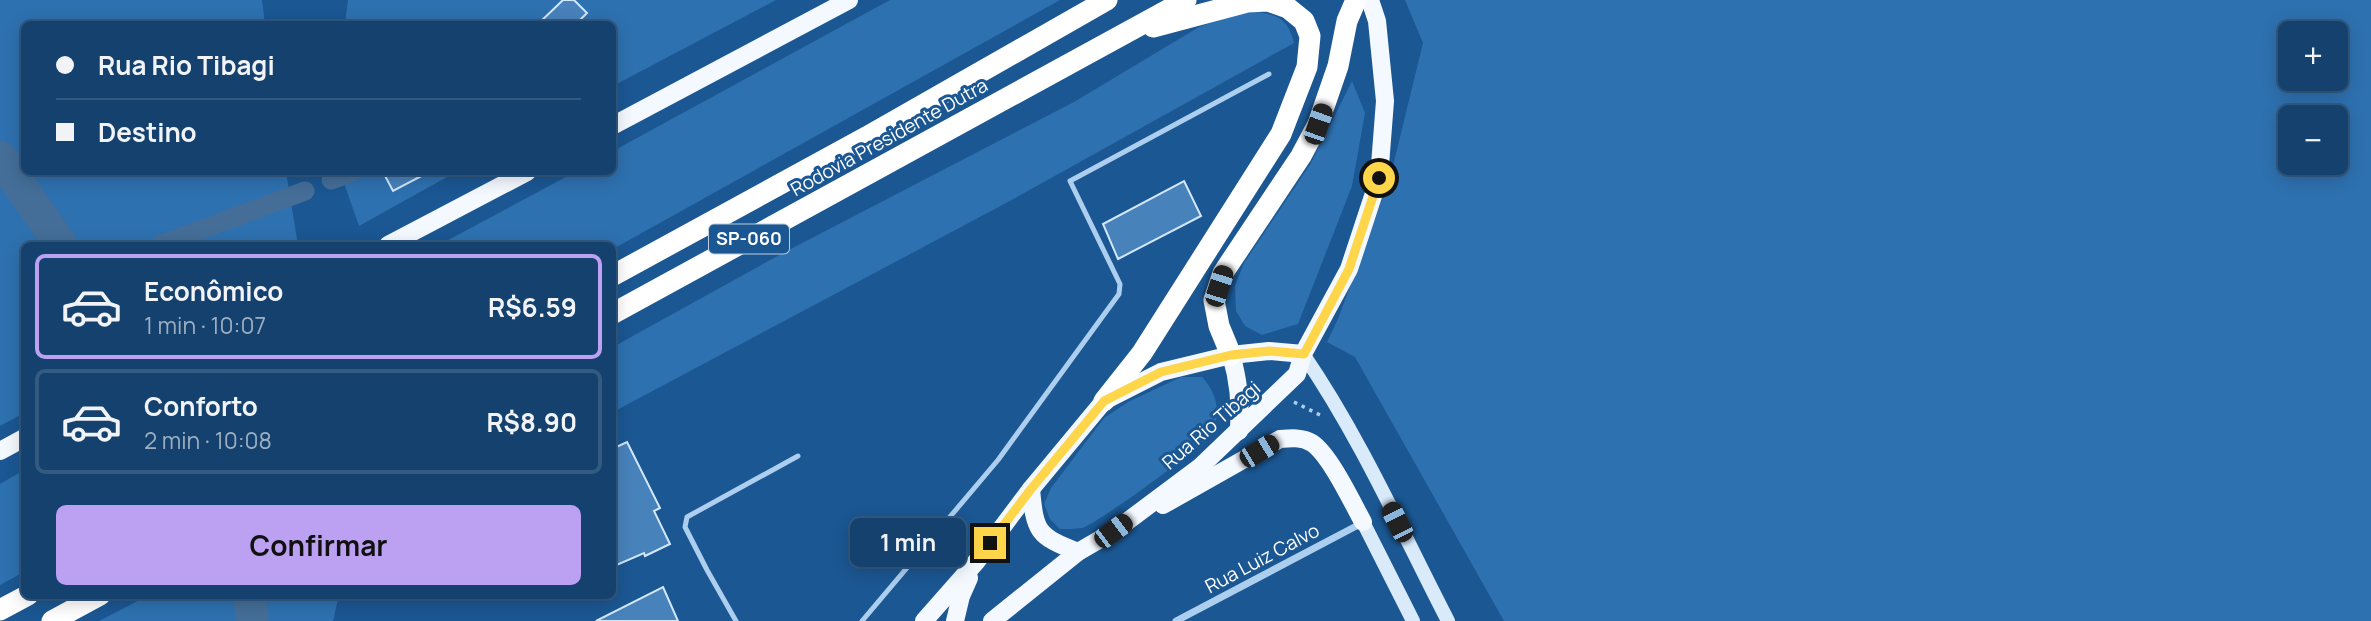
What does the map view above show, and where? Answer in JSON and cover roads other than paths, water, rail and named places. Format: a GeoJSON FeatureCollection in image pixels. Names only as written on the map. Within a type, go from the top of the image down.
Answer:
{"type":"FeatureCollection","features":[{"type":"Feature","properties":{"kind":"highway","name":"Rodovia Presidente Dutra"},"geometry":{"type":"LineString","coordinates":[[616,274],[870,135],[1107,0]]}},
{"type":"Feature","properties":{"kind":"highway","name":"Rodovia Presidente Dutra"},"geometry":{"type":"LineString","coordinates":[[616,312],[1186,0]]}},
{"type":"Feature","properties":{"kind":"highway"},"geometry":{"type":"LineString","coordinates":[[1231,355],[1219,326],[1214,300],[1223,273],[1301,156],[1318,124],[1338,66],[1347,21],[1356,0]]}},
{"type":"Feature","properties":{"kind":"highway"},"geometry":{"type":"LineString","coordinates":[[1104,401],[1142,353],[1281,134],[1307,67],[1310,36],[1304,21],[1288,8],[1268,1],[1247,2],[1124,34]]}},
{"type":"Feature","properties":{"kind":"highway"},"geometry":{"type":"LineString","coordinates":[[0,610],[21,599]]}},
{"type":"Feature","properties":{"kind":"highway"},"geometry":{"type":"LineString","coordinates":[[52,621],[93,599]]}},
{"type":"Feature","properties":{"kind":"main road"},"geometry":{"type":"LineString","coordinates":[[616,124],[849,0]]}},
{"type":"Feature","properties":{"kind":"main road","name":"Rua Rio Tibagi"},"geometry":{"type":"LineString","coordinates":[[1113,531],[1200,467],[1297,374],[1304,354],[1349,269],[1379,178],[1385,101],[1377,21],[1370,0]]}},
{"type":"Feature","properties":{"kind":"main road"},"geometry":{"type":"LineString","coordinates":[[394,242],[521,175]]}},
{"type":"Feature","properties":{"kind":"main road"},"geometry":{"type":"LineString","coordinates":[[924,621],[976,562],[1031,489],[1104,401],[1161,372],[1231,355],[1269,351],[1304,354]]}},
{"type":"Feature","properties":{"kind":"main road"},"geometry":{"type":"LineString","coordinates":[[1231,355],[1238,378],[1239,431]]}},
{"type":"Feature","properties":{"kind":"main road"},"geometry":{"type":"LineString","coordinates":[[992,621],[1078,551],[1198,487],[1280,439],[1297,438],[1311,442],[1325,456],[1363,522]]}},
{"type":"Feature","properties":{"kind":"main road"},"geometry":{"type":"LineString","coordinates":[[0,451],[21,440]]}},
{"type":"Feature","properties":{"kind":"main road"},"geometry":{"type":"LineString","coordinates":[[1031,489],[1034,521],[1044,536],[1078,551]]}},
{"type":"Feature","properties":{"kind":"main road"},"geometry":{"type":"LineString","coordinates":[[955,621],[961,596],[976,562]]}},
{"type":"Feature","properties":{"kind":"street"},"geometry":{"type":"LineString","coordinates":[[1304,354],[1334,399],[1448,621]]}},
{"type":"Feature","properties":{"kind":"street"},"geometry":{"type":"LineString","coordinates":[[1363,522],[1413,621]]}},
{"type":"Feature","properties":{"kind":"street","name":"Rua Luiz Calvo"},"geometry":{"type":"LineString","coordinates":[[1177,621],[1363,522]]}},
{"type":"Feature","properties":{"kind":"lane"},"geometry":{"type":"LineString","coordinates":[[862,621],[998,460],[1119,295],[1120,284],[1070,181],[1269,74]]}},
{"type":"Feature","properties":{"kind":"lane"},"geometry":{"type":"LineString","coordinates":[[736,621],[706,570],[684,521],[798,456]]}},
{"type":"Feature","properties":{"kind":"waterway"},"geometry":{"type":"LineString","coordinates":[[0,157],[59,242]]}},
{"type":"Feature","properties":{"kind":"waterway"},"geometry":{"type":"LineString","coordinates":[[331,180],[345,175]]}},
{"type":"Feature","properties":{"kind":"waterway"},"geometry":{"type":"LineString","coordinates":[[168,242],[305,191]]}},
{"type":"Feature","properties":{"kind":"waterway"},"geometry":{"type":"LineString","coordinates":[[250,599],[252,621]]}}]}
